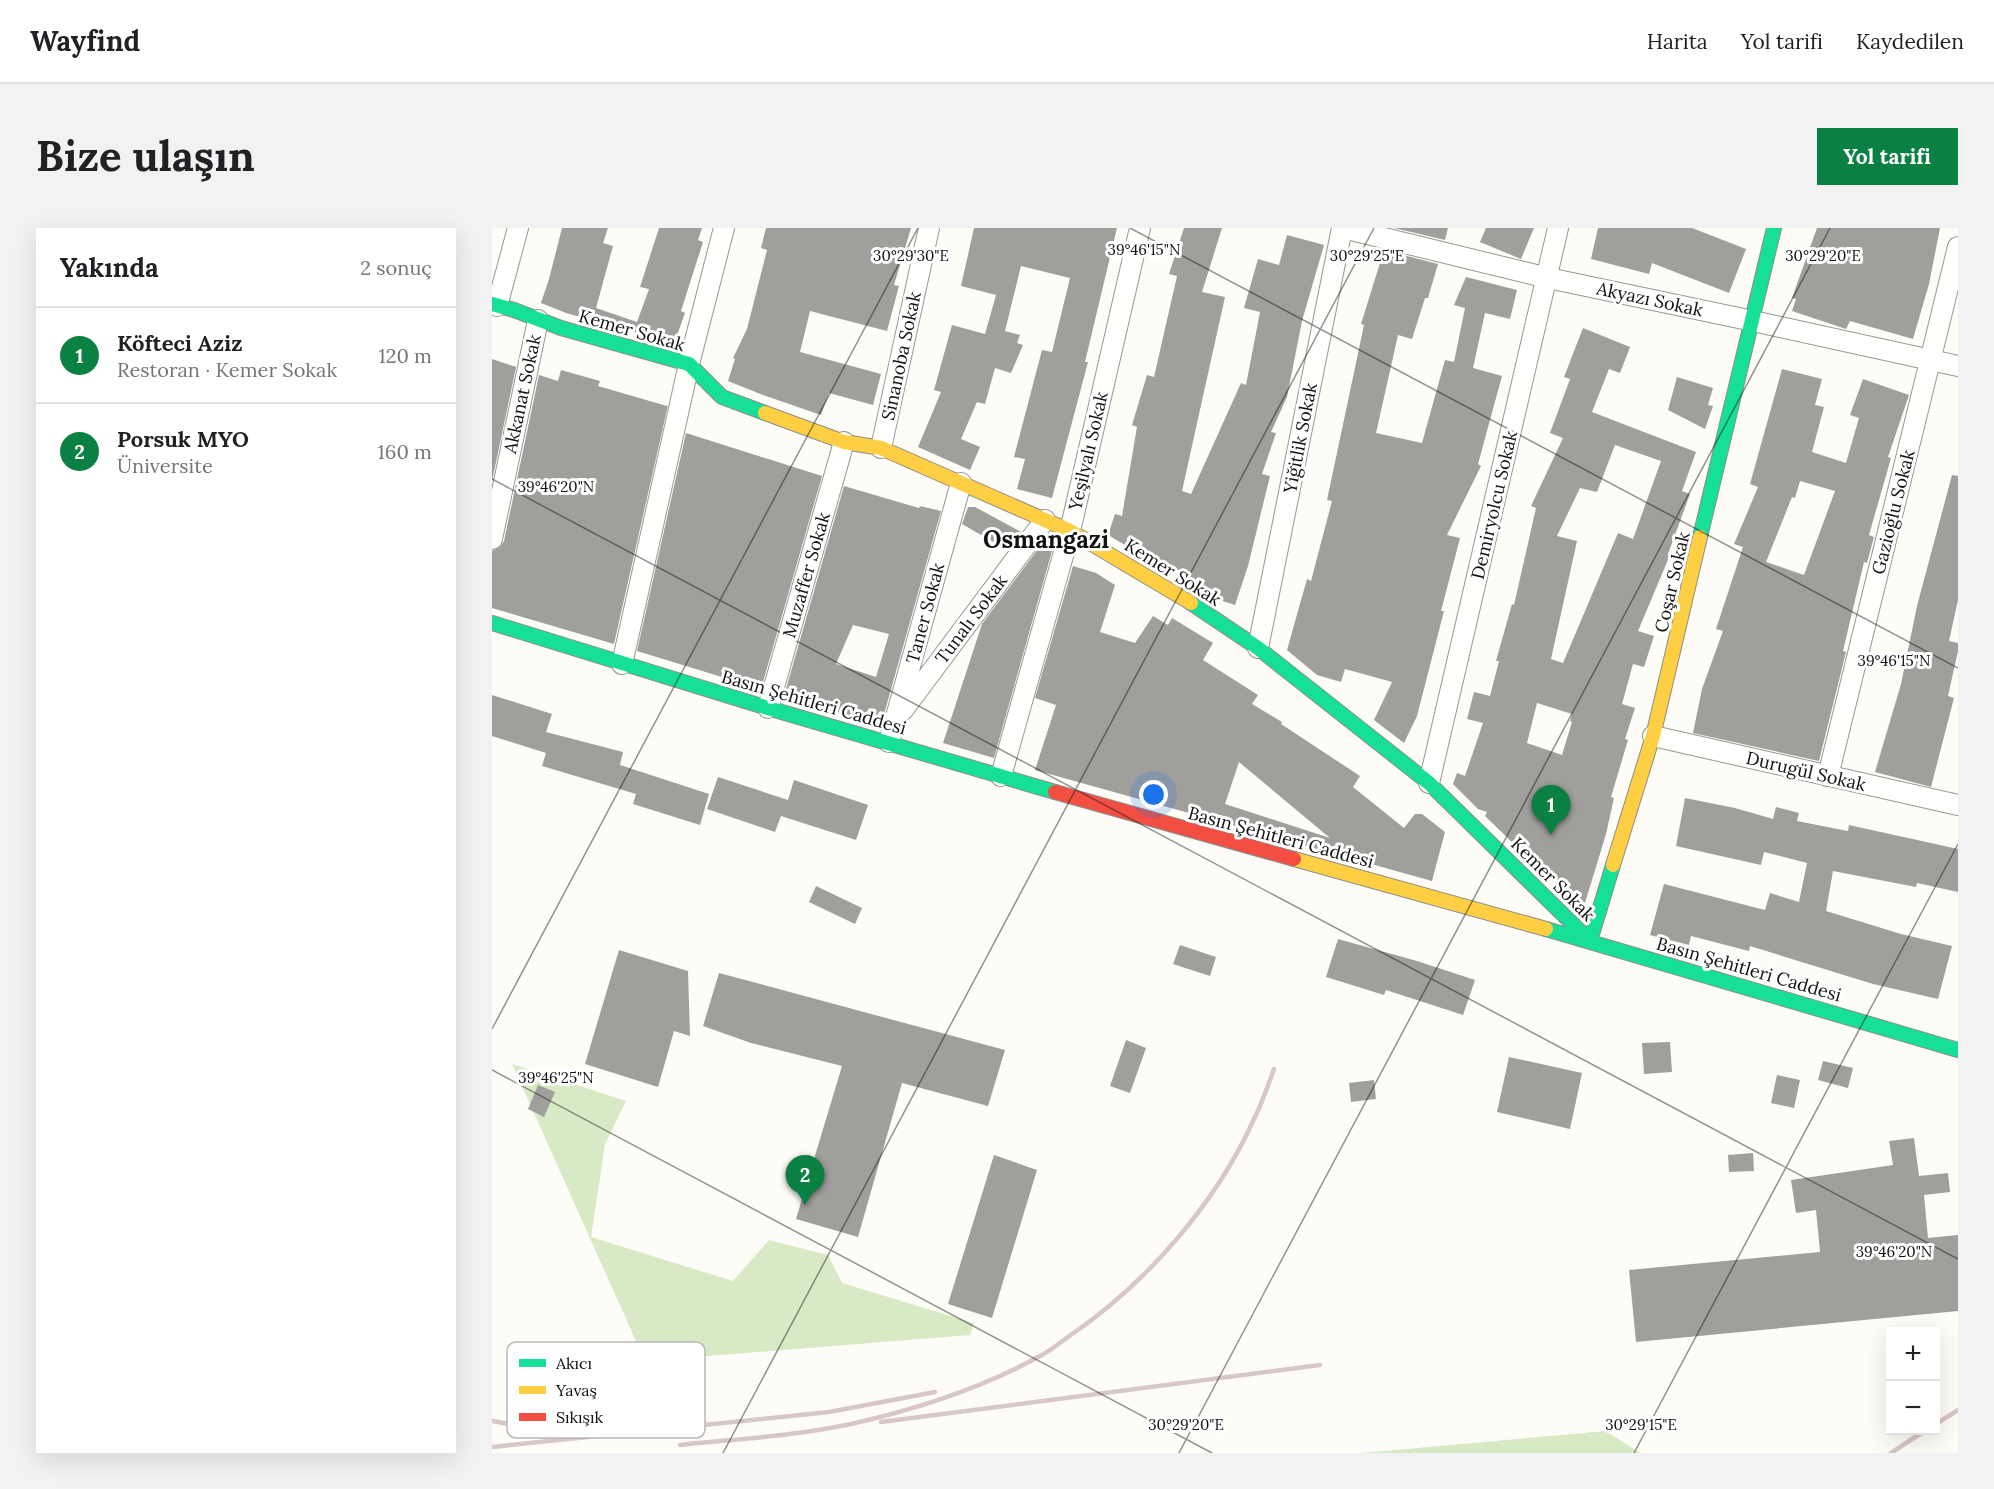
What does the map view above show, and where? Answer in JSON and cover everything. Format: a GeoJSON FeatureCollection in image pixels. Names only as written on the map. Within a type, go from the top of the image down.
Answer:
{"type":"FeatureCollection","features":[{"type":"Feature","properties":{"kind":"street"},"geometry":{"type":"LineString","coordinates":[[495,305],[518,228]]}},
{"type":"Feature","properties":{"kind":"street"},"geometry":{"type":"LineString","coordinates":[[622,664],[689,364],[724,228]]}},
{"type":"Feature","properties":{"kind":"street","name":"Sinanoba Sokak"},"geometry":{"type":"LineString","coordinates":[[881,448],[929,228]]}},
{"type":"Feature","properties":{"kind":"street","name":"Yeşilyalı Sokak"},"geometry":{"type":"LineString","coordinates":[[1001,776],[1070,531],[1140,228]]}},
{"type":"Feature","properties":{"kind":"street","name":"Akyazı Sokak"},"geometry":{"type":"LineString","coordinates":[[1342,228],[1548,278],[1958,366]]}},
{"type":"Feature","properties":{"kind":"street","name":"Yiğitlik Sokak"},"geometry":{"type":"LineString","coordinates":[[1258,648],[1342,228]]}},
{"type":"Feature","properties":{"kind":"street","name":"Demiryolcu Sokak"},"geometry":{"type":"LineString","coordinates":[[1429,783],[1558,228]]}},
{"type":"Feature","properties":{"kind":"street","name":"Coşar Sokak"},"geometry":{"type":"LineString","coordinates":[[1590,941],[1653,736],[1774,228]]}},
{"type":"Feature","properties":{"kind":"street","name":"Gazioğlu Sokak"},"geometry":{"type":"LineString","coordinates":[[1828,776],[1958,248]]}},
{"type":"Feature","properties":{"kind":"street","name":"Kemer Sokak"},"geometry":{"type":"LineString","coordinates":[[495,305],[561,328],[689,364],[722,397],[844,442],[881,448],[1070,531],[1175,593],[1258,648],[1429,783],[1590,941]]}},
{"type":"Feature","properties":{"kind":"street","name":"Akkanat Sokak"},"geometry":{"type":"LineString","coordinates":[[492,538],[538,320]]}},
{"type":"Feature","properties":{"kind":"street","name":"Muzaffer Sokak"},"geometry":{"type":"LineString","coordinates":[[768,708],[844,442]]}},
{"type":"Feature","properties":{"kind":"street","name":"Taner Sokak"},"geometry":{"type":"LineString","coordinates":[[889,742],[961,483]]}},
{"type":"Feature","properties":{"kind":"street","name":"Tunalı Sokak"},"geometry":{"type":"LineString","coordinates":[[897,718],[1045,520]]}},
{"type":"Feature","properties":{"kind":"street","name":"Basın Şehitleri Caddesi"},"geometry":{"type":"LineString","coordinates":[[492,623],[768,708],[1001,776],[1590,941],[1958,1050]]}},
{"type":"Feature","properties":{"kind":"street","name":"Durugül Sokak"},"geometry":{"type":"LineString","coordinates":[[1653,736],[1958,805]]}},
{"type":"Feature","properties":{"kind":"green space"},"geometry":{"type":"Polygon","coordinates":[[[512,1064],[626,1101],[605,1144],[591,1237],[733,1281],[769,1240],[828,1255],[842,1283],[974,1323],[970,1335],[705,1356],[705,1342],[636,1342],[512,1064]]]}},
{"type":"Feature","properties":{"kind":"green space"},"geometry":{"type":"Polygon","coordinates":[[[1606,1431],[1640,1453],[1361,1453],[1606,1431]]]}},
{"type":"Feature","properties":{"kind":"building"},"geometry":{"type":"Polygon","coordinates":[[[562,228],[608,228],[603,243],[613,246],[596,308],[637,322],[649,289],[640,287],[659,228],[702,228],[698,240],[703,242],[681,311],[685,313],[676,338],[683,341],[681,345],[566,313],[541,303],[562,228]]]}},
{"type":"Feature","properties":{"kind":"building"},"geometry":{"type":"Polygon","coordinates":[[[766,228],[911,228],[894,285],[899,286],[887,331],[810,311],[800,352],[881,374],[873,405],[829,393],[821,415],[728,381],[735,359],[733,358],[747,329],[767,250],[761,248],[766,228]]]}},
{"type":"Feature","properties":{"kind":"building"},"geometry":{"type":"Polygon","coordinates":[[[974,228],[1117,228],[1085,362],[1088,362],[1052,498],[1017,489],[1025,459],[1014,457],[1042,350],[1052,352],[1070,278],[1021,266],[1005,331],[1020,335],[1017,343],[1023,345],[1011,373],[995,368],[985,404],[977,402],[961,439],[980,447],[970,470],[918,447],[941,392],[934,390],[952,325],[985,334],[996,295],[961,286],[974,228]]]}},
{"type":"Feature","properties":{"kind":"building"},"geometry":{"type":"Polygon","coordinates":[[[1184,228],[1222,228],[1202,292],[1225,297],[1182,491],[1191,494],[1241,383],[1246,385],[1260,312],[1244,308],[1258,259],[1279,265],[1287,235],[1324,245],[1302,321],[1287,397],[1271,432],[1276,433],[1262,474],[1270,476],[1248,566],[1235,605],[1207,596],[1182,579],[1184,572],[1152,561],[1108,535],[1115,514],[1122,516],[1137,427],[1132,425],[1147,375],[1154,377],[1177,276],[1169,274],[1184,228]]]}},
{"type":"Feature","properties":{"kind":"building"},"geometry":{"type":"Polygon","coordinates":[[[1394,228],[1448,228],[1445,240],[1394,228]]]}},
{"type":"Feature","properties":{"kind":"building"},"geometry":{"type":"Polygon","coordinates":[[[1486,228],[1534,228],[1521,259],[1480,242],[1486,228]]]}},
{"type":"Feature","properties":{"kind":"building"},"geometry":{"type":"Polygon","coordinates":[[[1598,228],[1692,228],[1746,249],[1729,293],[1652,263],[1649,274],[1591,259],[1598,228]]]}},
{"type":"Feature","properties":{"kind":"building"},"geometry":{"type":"Polygon","coordinates":[[[1817,228],[1940,228],[1929,284],[1913,339],[1850,321],[1846,329],[1792,311],[1796,299],[1792,298],[1817,228]]]}},
{"type":"Feature","properties":{"kind":"building"},"geometry":{"type":"Polygon","coordinates":[[[1384,250],[1438,264],[1412,339],[1398,335],[1376,433],[1422,443],[1445,360],[1454,362],[1465,308],[1454,305],[1466,277],[1517,290],[1510,319],[1485,313],[1473,368],[1502,376],[1478,464],[1481,466],[1447,535],[1460,538],[1417,716],[1404,743],[1374,720],[1392,682],[1345,669],[1341,682],[1317,675],[1287,650],[1307,579],[1311,581],[1332,501],[1327,500],[1364,325],[1361,324],[1384,250]]]}},
{"type":"Feature","properties":{"kind":"building"},"geometry":{"type":"Polygon","coordinates":[[[1583,328],[1630,347],[1620,373],[1609,369],[1592,412],[1696,452],[1682,491],[1690,494],[1668,554],[1670,555],[1638,631],[1654,636],[1644,667],[1633,664],[1622,704],[1635,708],[1611,797],[1614,798],[1606,834],[1585,903],[1517,847],[1485,816],[1487,812],[1478,809],[1453,784],[1457,773],[1465,776],[1483,723],[1467,719],[1474,692],[1490,696],[1499,661],[1496,661],[1512,604],[1514,605],[1536,508],[1531,506],[1563,438],[1550,433],[1570,379],[1564,377],[1583,328]],[[1615,445],[1597,492],[1580,488],[1557,536],[1577,541],[1551,659],[1563,663],[1618,533],[1633,539],[1661,461],[1615,445]],[[1537,703],[1527,743],[1562,755],[1572,722],[1570,721],[1572,714],[1537,703]]]}},
{"type":"Feature","properties":{"kind":"building"},"geometry":{"type":"Polygon","coordinates":[[[492,359],[516,367],[492,481],[492,359]]]}},
{"type":"Feature","properties":{"kind":"building"},"geometry":{"type":"Polygon","coordinates":[[[1782,369],[1822,379],[1815,405],[1824,407],[1812,452],[1846,463],[1859,418],[1850,415],[1863,379],[1909,395],[1888,457],[1891,458],[1869,535],[1874,537],[1867,563],[1864,562],[1843,651],[1846,652],[1819,761],[1693,733],[1702,689],[1723,631],[1716,629],[1743,547],[1734,544],[1758,487],[1750,484],[1782,369]],[[1800,481],[1795,498],[1792,497],[1766,562],[1804,575],[1835,491],[1800,481]]]}},
{"type":"Feature","properties":{"kind":"building"},"geometry":{"type":"Polygon","coordinates":[[[561,370],[600,381],[598,386],[668,405],[614,644],[492,608],[492,551],[500,547],[504,541],[539,375],[558,381],[561,370]]]}},
{"type":"Feature","properties":{"kind":"building"},"geometry":{"type":"Polygon","coordinates":[[[1677,377],[1713,388],[1708,405],[1713,406],[1705,429],[1668,410],[1677,377]]]}},
{"type":"Feature","properties":{"kind":"building"},"geometry":{"type":"Polygon","coordinates":[[[686,433],[822,476],[761,689],[637,651],[686,433]]]}},
{"type":"Feature","properties":{"kind":"building"},"geometry":{"type":"Polygon","coordinates":[[[1952,475],[1958,476],[1958,600],[1949,641],[1958,643],[1958,651],[1948,696],[1954,698],[1931,787],[1875,772],[1901,684],[1917,606],[1952,475]]]}},
{"type":"Feature","properties":{"kind":"building"},"geometry":{"type":"Polygon","coordinates":[[[844,486],[919,508],[920,506],[941,511],[881,725],[784,696],[844,486]],[[853,625],[836,664],[876,677],[889,634],[853,625]]]}},
{"type":"Feature","properties":{"kind":"building"},"geometry":{"type":"Polygon","coordinates":[[[968,507],[975,507],[1021,532],[1007,551],[962,524],[968,507]]]}},
{"type":"Feature","properties":{"kind":"building"},"geometry":{"type":"Polygon","coordinates":[[[1041,545],[1052,551],[994,758],[943,743],[982,624],[1041,545]]]}},
{"type":"Feature","properties":{"kind":"building"},"geometry":{"type":"Polygon","coordinates":[[[1073,566],[1096,573],[1115,585],[1100,632],[1135,643],[1153,616],[1168,625],[1172,618],[1213,643],[1203,660],[1258,695],[1252,704],[1360,776],[1353,787],[1404,828],[1415,814],[1422,814],[1445,832],[1432,881],[1035,770],[1056,705],[1035,698],[1073,566]],[[1239,762],[1225,804],[1330,838],[1239,762]]]}},
{"type":"Feature","properties":{"kind":"building"},"geometry":{"type":"Polygon","coordinates":[[[492,695],[552,714],[546,732],[623,752],[620,765],[709,794],[700,825],[633,804],[636,794],[542,766],[546,753],[492,736],[492,695]]]}},
{"type":"Feature","properties":{"kind":"building"},"geometry":{"type":"Polygon","coordinates":[[[718,777],[788,800],[794,780],[868,805],[856,840],[781,816],[775,832],[707,809],[718,777]]]}},
{"type":"Feature","properties":{"kind":"building"},"geometry":{"type":"Polygon","coordinates":[[[1685,798],[1735,808],[1773,819],[1776,807],[1799,813],[1797,821],[1848,831],[1849,825],[1958,849],[1958,892],[1917,883],[1916,887],[1833,871],[1826,911],[1901,934],[1952,946],[1938,999],[1873,984],[1750,946],[1749,951],[1691,936],[1689,945],[1650,935],[1664,884],[1765,910],[1770,893],[1799,902],[1807,863],[1764,852],[1761,865],[1676,846],[1685,798]]]}},
{"type":"Feature","properties":{"kind":"building"},"geometry":{"type":"Polygon","coordinates":[[[816,886],[862,908],[855,924],[809,902],[816,886]]]}},
{"type":"Feature","properties":{"kind":"building"},"geometry":{"type":"Polygon","coordinates":[[[1338,939],[1475,980],[1463,1015],[1386,990],[1384,995],[1326,977],[1338,939]]]}},
{"type":"Feature","properties":{"kind":"building"},"geometry":{"type":"Polygon","coordinates":[[[1180,945],[1216,957],[1210,976],[1173,964],[1180,945]]]}},
{"type":"Feature","properties":{"kind":"building"},"geometry":{"type":"Polygon","coordinates":[[[619,950],[688,971],[690,1036],[674,1031],[658,1087],[585,1064],[619,950]]]}},
{"type":"Feature","properties":{"kind":"building"},"geometry":{"type":"Polygon","coordinates":[[[719,973],[1005,1050],[988,1106],[902,1083],[858,1237],[796,1219],[842,1066],[751,1043],[703,1026],[719,973]]]}},
{"type":"Feature","properties":{"kind":"building"},"geometry":{"type":"Polygon","coordinates":[[[1126,1040],[1146,1048],[1130,1093],[1110,1086],[1126,1040]]]}},
{"type":"Feature","properties":{"kind":"building"},"geometry":{"type":"Polygon","coordinates":[[[1670,1042],[1672,1072],[1644,1074],[1642,1043],[1670,1042]]]}},
{"type":"Feature","properties":{"kind":"building"},"geometry":{"type":"Polygon","coordinates":[[[1509,1057],[1582,1073],[1570,1129],[1497,1112],[1509,1057]]]}},
{"type":"Feature","properties":{"kind":"building"},"geometry":{"type":"Polygon","coordinates":[[[1823,1061],[1853,1068],[1848,1088],[1818,1080],[1823,1061]]]}},
{"type":"Feature","properties":{"kind":"building"},"geometry":{"type":"Polygon","coordinates":[[[1777,1075],[1800,1080],[1794,1108],[1771,1103],[1777,1075]]]}},
{"type":"Feature","properties":{"kind":"building"},"geometry":{"type":"Polygon","coordinates":[[[1374,1080],[1376,1099],[1351,1102],[1349,1083],[1374,1080]]]}},
{"type":"Feature","properties":{"kind":"building"},"geometry":{"type":"Polygon","coordinates":[[[538,1085],[555,1092],[544,1117],[528,1109],[538,1085]]]}},
{"type":"Feature","properties":{"kind":"building"},"geometry":{"type":"Polygon","coordinates":[[[1914,1138],[1919,1176],[1948,1173],[1950,1192],[1924,1195],[1928,1238],[1958,1235],[1958,1311],[1636,1342],[1629,1270],[1820,1252],[1816,1210],[1796,1213],[1791,1180],[1893,1165],[1889,1141],[1914,1138]]]}},
{"type":"Feature","properties":{"kind":"building"},"geometry":{"type":"Polygon","coordinates":[[[1753,1153],[1754,1171],[1729,1172],[1728,1155],[1753,1153]]]}},
{"type":"Feature","properties":{"kind":"building"},"geometry":{"type":"Polygon","coordinates":[[[994,1155],[1037,1170],[992,1318],[948,1304],[994,1155]]]}},
{"type":"Feature","properties":{"kind":"railway"},"geometry":{"type":"LineString","coordinates":[[680,1445],[809,1432],[875,1418],[923,1405],[971,1388],[1046,1353],[1124,1293],[1151,1268],[1199,1212],[1238,1151],[1260,1107],[1274,1069]]}},
{"type":"Feature","properties":{"kind":"railway"},"geometry":{"type":"LineString","coordinates":[[881,1422],[1320,1365]]}},
{"type":"Feature","properties":{"kind":"railway"},"geometry":{"type":"LineString","coordinates":[[705,1425],[829,1412],[935,1392]]}},
{"type":"Feature","properties":{"kind":"railway"},"geometry":{"type":"LineString","coordinates":[[1940,1421],[1958,1410]]}},
{"type":"Feature","properties":{"kind":"railway"},"geometry":{"type":"LineString","coordinates":[[492,1421],[507,1424]]}},
{"type":"Feature","properties":{"kind":"railway"},"geometry":{"type":"LineString","coordinates":[[1891,1453],[1918,1435]]}},
{"type":"Feature","properties":{"kind":"railway"},"geometry":{"type":"LineString","coordinates":[[492,1447],[579,1438]]}},
{"type":"Feature","properties":{"kind":"traffic: fast"},"geometry":{"type":"LineString","coordinates":[[1700,537],[1774,228]]}},
{"type":"Feature","properties":{"kind":"traffic: fast"},"geometry":{"type":"LineString","coordinates":[[492,304],[561,328],[689,364],[722,397],[765,413]]}},
{"type":"Feature","properties":{"kind":"traffic: fast"},"geometry":{"type":"LineString","coordinates":[[1191,603],[1258,648],[1429,783],[1590,941],[1613,865]]}},
{"type":"Feature","properties":{"kind":"traffic: fast"},"geometry":{"type":"LineString","coordinates":[[492,623],[768,708],[1055,792]]}},
{"type":"Feature","properties":{"kind":"traffic: fast"},"geometry":{"type":"LineString","coordinates":[[1546,929],[1958,1050]]}},
{"type":"Feature","properties":{"kind":"traffic: slow"},"geometry":{"type":"LineString","coordinates":[[765,413],[844,442],[881,448],[1070,531],[1191,603]]}},
{"type":"Feature","properties":{"kind":"traffic: slow"},"geometry":{"type":"LineString","coordinates":[[1613,865],[1653,736],[1700,537]]}},
{"type":"Feature","properties":{"kind":"traffic: slow"},"geometry":{"type":"LineString","coordinates":[[1294,859],[1546,929]]}},
{"type":"Feature","properties":{"kind":"traffic: jam"},"geometry":{"type":"LineString","coordinates":[[1055,792],[1294,859]]}},
{"type":"Feature","properties":{"kind":"place","name":"Köfteci Aziz"},"geometry":{"type":"Point","coordinates":[1551,835]}},
{"type":"Feature","properties":{"kind":"place","name":"Porsuk MYO"},"geometry":{"type":"Point","coordinates":[805,1205]}},
{"type":"Feature","properties":{"kind":"district","name":"Osmangazi"},"geometry":{"type":"Point","coordinates":[1046,539]}}]}
